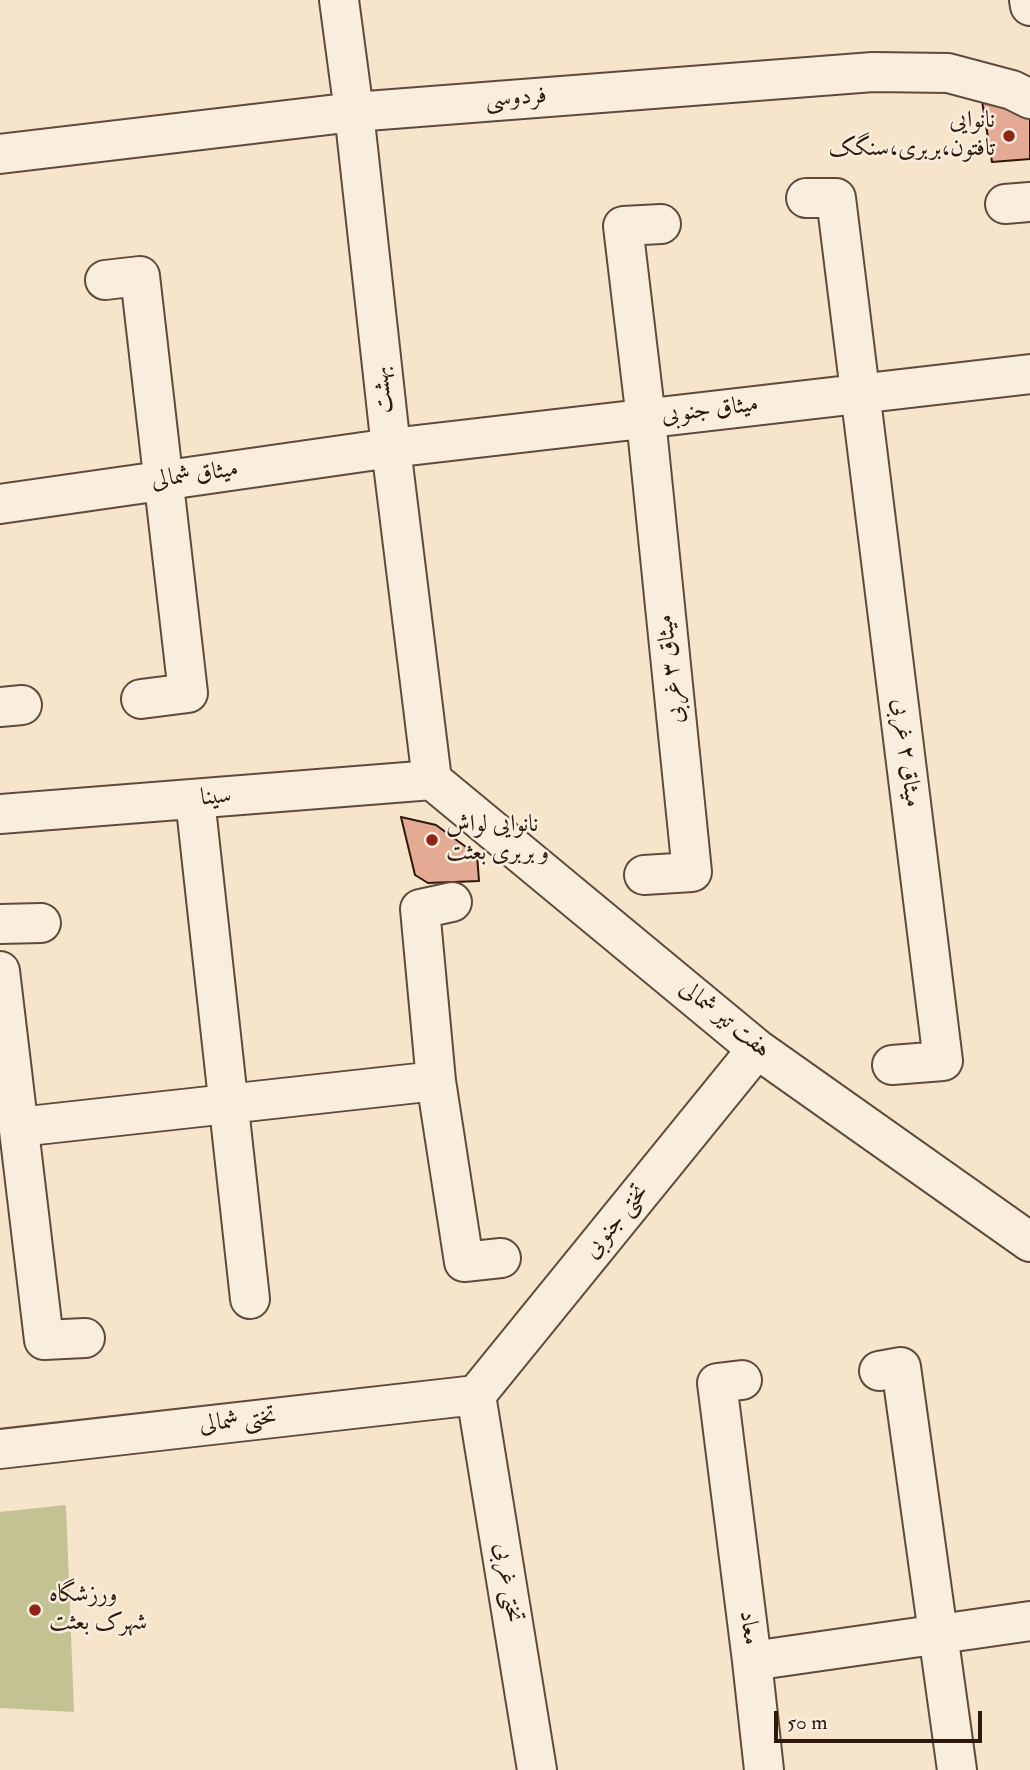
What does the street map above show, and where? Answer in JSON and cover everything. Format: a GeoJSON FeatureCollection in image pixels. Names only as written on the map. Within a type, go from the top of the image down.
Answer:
{"type":"FeatureCollection","features":[{"type":"Feature","properties":{"kind":"street","name":"بهشت"},"geometry":{"type":"LineString","coordinates":[[339,0],[355,112],[391,448],[432,779]]}},
{"type":"Feature","properties":{"kind":"street"},"geometry":{"type":"LineString","coordinates":[[1029,0],[1030,6]]}},
{"type":"Feature","properties":{"kind":"street","name":"فردوسی"},"geometry":{"type":"LineString","coordinates":[[0,154],[355,112],[873,72],[948,73],[1012,90],[1030,99]]}},
{"type":"Feature","properties":{"kind":"street"},"geometry":{"type":"LineString","coordinates":[[806,198],[836,198],[860,394]]}},
{"type":"Feature","properties":{"kind":"street"},"geometry":{"type":"LineString","coordinates":[[646,419],[623,226],[662,224]]}},
{"type":"Feature","properties":{"kind":"street"},"geometry":{"type":"LineString","coordinates":[[105,279],[140,276],[188,693],[141,699]]}},
{"type":"Feature","properties":{"kind":"street","name":"میثاق جنوبی"},"geometry":{"type":"LineString","coordinates":[[391,448],[1030,374]]}},
{"type":"Feature","properties":{"kind":"street","name":"میثاق ۲ غربی"},"geometry":{"type":"LineString","coordinates":[[860,394],[943,1061],[892,1065]]}},
{"type":"Feature","properties":{"kind":"street","name":"میثاق ۳ غربی"},"geometry":{"type":"LineString","coordinates":[[644,875],[692,872],[646,419]]}},
{"type":"Feature","properties":{"kind":"street","name":"میثاق شمالی"},"geometry":{"type":"LineString","coordinates":[[0,504],[391,448]]}},
{"type":"Feature","properties":{"kind":"street","name":"سینا"},"geometry":{"type":"LineString","coordinates":[[0,814],[432,779]]}},
{"type":"Feature","properties":{"kind":"street","name":"هفت تیر شمالی"},"geometry":{"type":"LineString","coordinates":[[432,779],[757,1049],[1030,1242]]}},
{"type":"Feature","properties":{"kind":"street"},"geometry":{"type":"LineString","coordinates":[[195,800],[250,1299]]}},
{"type":"Feature","properties":{"kind":"street"},"geometry":{"type":"LineString","coordinates":[[452,902],[420,909],[436,1081],[464,1262],[501,1258]]}},
{"type":"Feature","properties":{"kind":"street"},"geometry":{"type":"LineString","coordinates":[[0,924],[41,923]]}},
{"type":"Feature","properties":{"kind":"street"},"geometry":{"type":"LineString","coordinates":[[0,971],[44,1339],[85,1338]]}},
{"type":"Feature","properties":{"kind":"street","name":"تختی جنوبی"},"geometry":{"type":"LineString","coordinates":[[476,1395],[757,1049]]}},
{"type":"Feature","properties":{"kind":"street"},"geometry":{"type":"LineString","coordinates":[[19,1127],[436,1081]]}},
{"type":"Feature","properties":{"kind":"street"},"geometry":{"type":"LineString","coordinates":[[879,1371],[901,1367],[957,1770]]}},
{"type":"Feature","properties":{"kind":"street","name":"معاد"},"geometry":{"type":"LineString","coordinates":[[742,1380],[717,1383],[752,1661],[1030,1621]]}},
{"type":"Feature","properties":{"kind":"street","name":"تختی شمالی"},"geometry":{"type":"LineString","coordinates":[[0,1450],[476,1395]]}},
{"type":"Feature","properties":{"kind":"street","name":"تختی غربی"},"geometry":{"type":"LineString","coordinates":[[476,1395],[537,1770]]}},
{"type":"Feature","properties":{"kind":"street"},"geometry":{"type":"LineString","coordinates":[[752,1661],[764,1770]]}},
{"type":"Feature","properties":{"kind":"shaded area","name":"ورزشگاه شهرک بعثت"},"geometry":{"type":"Polygon","coordinates":[[[66,1505],[74,1712],[0,1708],[0,1512],[66,1505]]]}},
{"type":"Feature","properties":{"kind":"building","name":"نانوایی تافتون،بربری،سنگک"},"geometry":{"type":"Polygon","coordinates":[[[981,95],[1030,114],[1030,159],[992,162],[981,95]]]}},
{"type":"Feature","properties":{"kind":"building","name":"نانوایی لواش و بربری بعثت"},"geometry":{"type":"Polygon","coordinates":[[[401,817],[436,825],[477,855],[479,881],[428,883],[415,875],[401,817]]]}},
{"type":"Feature","properties":{"kind":"place","name":"نانوایی تافتون،بربری،سنگک"},"geometry":{"type":"Point","coordinates":[1009,136]}},
{"type":"Feature","properties":{"kind":"place","name":"نانوایی لواش و بربری بعثت"},"geometry":{"type":"Point","coordinates":[432,840]}},
{"type":"Feature","properties":{"kind":"place","name":"ورزشگاه شهرک بعثت"},"geometry":{"type":"Point","coordinates":[35,1610]}}]}
